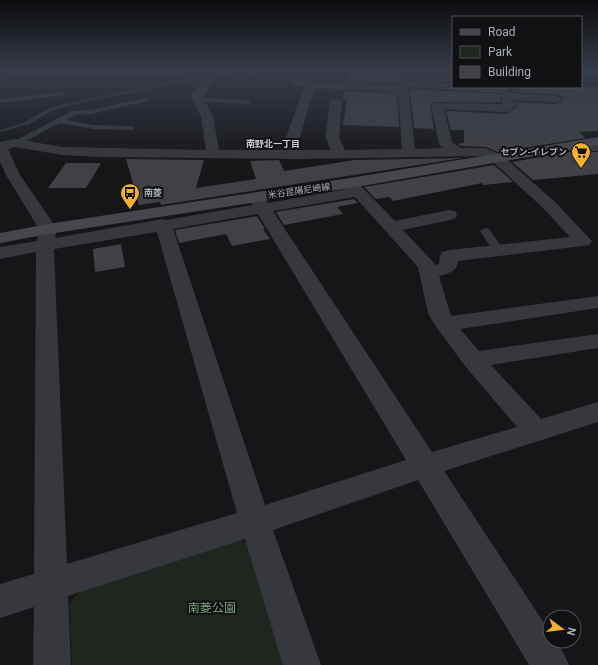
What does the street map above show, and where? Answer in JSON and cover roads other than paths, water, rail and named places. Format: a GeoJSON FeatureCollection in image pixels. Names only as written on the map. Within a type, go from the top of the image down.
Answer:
{"type":"FeatureCollection","features":[{"type":"Feature","properties":{"kind":"main road"},"geometry":{"type":"LineString","coordinates":[[355,188],[497,158],[598,141]]}},
{"type":"Feature","properties":{"kind":"main road","name":"米谷昆陽尼崎線"},"geometry":{"type":"LineString","coordinates":[[0,238],[47,237],[260,202]]}},
{"type":"Feature","properties":{"kind":"street"},"geometry":{"type":"LineString","coordinates":[[199,101],[208,116],[213,153]]}},
{"type":"Feature","properties":{"kind":"street"},"geometry":{"type":"LineString","coordinates":[[293,137],[305,101]]}},
{"type":"Feature","properties":{"kind":"street"},"geometry":{"type":"LineString","coordinates":[[404,101],[409,153]]}},
{"type":"Feature","properties":{"kind":"street"},"geometry":{"type":"LineString","coordinates":[[458,152],[446,144],[437,105],[506,108],[510,106],[508,101]]}},
{"type":"Feature","properties":{"kind":"street"},"geometry":{"type":"LineString","coordinates":[[336,102],[332,137],[340,154]]}},
{"type":"Feature","properties":{"kind":"street"},"geometry":{"type":"LineString","coordinates":[[563,147],[598,147]]}},
{"type":"Feature","properties":{"kind":"street"},"geometry":{"type":"LineString","coordinates":[[52,665],[47,237],[13,174],[4,151],[195,154],[485,152],[497,158],[549,205],[583,241],[449,256],[448,267],[430,273]]}},
{"type":"Feature","properties":{"kind":"street"},"geometry":{"type":"LineString","coordinates":[[0,253],[47,237],[163,224],[260,202],[355,188],[427,266],[439,313],[444,324],[473,360],[536,431]]}},
{"type":"Feature","properties":{"kind":"street"},"geometry":{"type":"LineString","coordinates":[[260,202],[550,665]]}},
{"type":"Feature","properties":{"kind":"street"},"geometry":{"type":"LineString","coordinates":[[391,227],[449,215]]}},
{"type":"Feature","properties":{"kind":"street"},"geometry":{"type":"LineString","coordinates":[[163,224],[255,522],[302,665]]}},
{"type":"Feature","properties":{"kind":"street"},"geometry":{"type":"LineString","coordinates":[[444,324],[598,302]]}},
{"type":"Feature","properties":{"kind":"street"},"geometry":{"type":"LineString","coordinates":[[473,360],[598,341]]}},
{"type":"Feature","properties":{"kind":"street"},"geometry":{"type":"LineString","coordinates":[[0,601],[255,522],[425,466],[598,412]]}},
{"type":"Feature","properties":{"kind":"lane"},"geometry":{"type":"LineString","coordinates":[[4,151],[75,113],[90,112],[141,101]]}},
{"type":"Feature","properties":{"kind":"lane"},"geometry":{"type":"LineString","coordinates":[[243,109],[248,101]]}},
{"type":"Feature","properties":{"kind":"lane"},"geometry":{"type":"LineString","coordinates":[[59,121],[94,127],[130,128]]}},
{"type":"Feature","properties":{"kind":"lane"},"geometry":{"type":"LineString","coordinates":[[485,231],[499,251]]}},
{"type":"Feature","properties":{"kind":"waterway"},"geometry":{"type":"LineString","coordinates":[[0,131],[27,123],[50,110],[84,101]]}},
{"type":"Feature","properties":{"kind":"place","name":"セブン-イレブン"},"geometry":{"type":"Point","coordinates":[581,169]}},
{"type":"Feature","properties":{"kind":"place","name":"南菱"},"geometry":{"type":"Point","coordinates":[130,210]}},
{"type":"Feature","properties":{"kind":"district","name":"南野北一丁目"},"geometry":{"type":"Point","coordinates":[273,144]}},
{"type":"Feature","properties":{"kind":"park label","name":"南菱公園"},"geometry":{"type":"Point","coordinates":[212,608]}}]}
